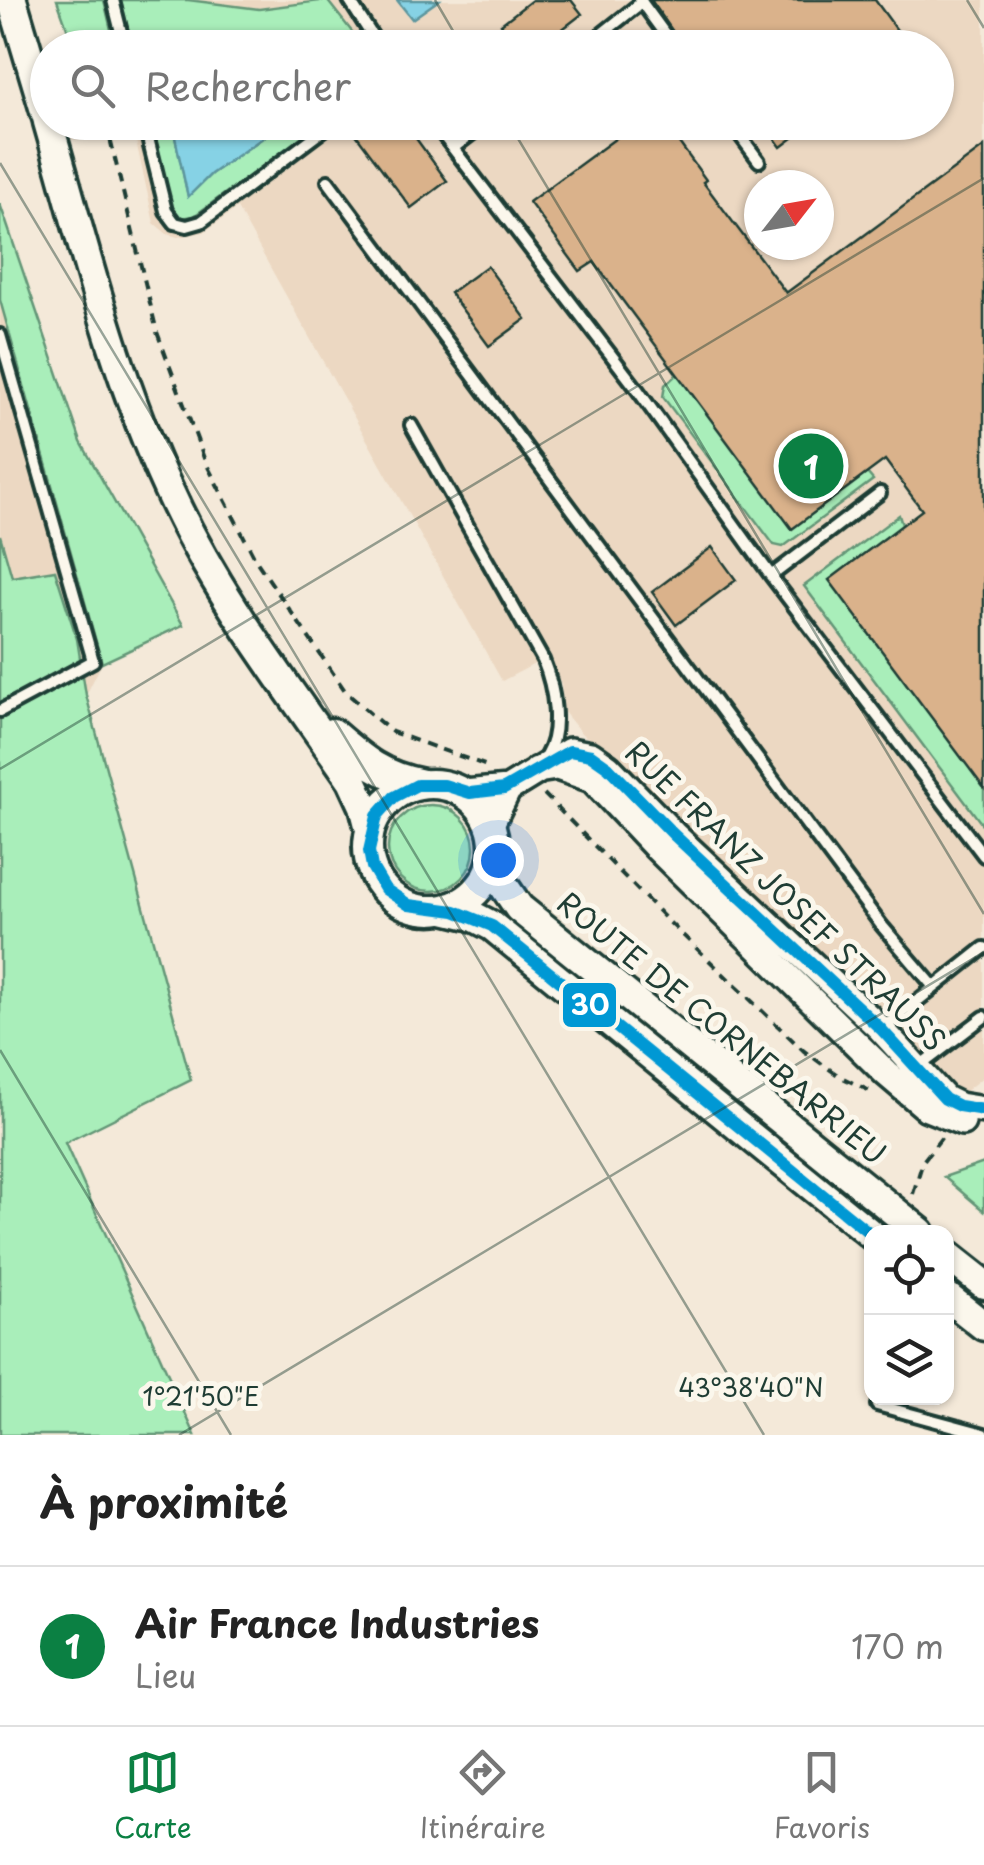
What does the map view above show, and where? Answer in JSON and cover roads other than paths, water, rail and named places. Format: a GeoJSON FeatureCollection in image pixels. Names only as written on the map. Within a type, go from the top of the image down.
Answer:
{"type":"FeatureCollection","features":[{"type":"Feature","properties":{"kind":"main road"},"geometry":{"type":"LineString","coordinates":[[12,0],[30,61]]}},
{"type":"Feature","properties":{"kind":"main road"},"geometry":{"type":"LineString","coordinates":[[53,140],[118,365],[170,495],[249,634],[352,780],[370,829]]}},
{"type":"Feature","properties":{"kind":"main road"},"geometry":{"type":"LineString","coordinates":[[294,697],[368,764],[393,778],[444,785],[464,793],[480,807],[494,846],[491,867],[473,894],[444,909]]}},
{"type":"Feature","properties":{"kind":"main road"},"geometry":{"type":"LineString","coordinates":[[424,784],[389,799],[370,829],[368,851],[372,872],[384,890],[402,903],[422,910],[444,909],[473,916],[492,926],[864,1228]]}},
{"type":"Feature","properties":{"kind":"main road","name":"ROUTE DE CORNEBARRIEU"},"geometry":{"type":"LineString","coordinates":[[491,867],[519,908],[911,1225]]}},
{"type":"Feature","properties":{"kind":"main road"},"geometry":{"type":"LineString","coordinates":[[954,1260],[984,1284]]}},
{"type":"Feature","properties":{"kind":"main road"},"geometry":{"type":"LineString","coordinates":[[954,1302],[984,1326]]}},
{"type":"Feature","properties":{"kind":"street","name":"RUE FRANZ JOSEF STRAUSS"},"geometry":{"type":"LineString","coordinates":[[539,780],[570,751],[591,755],[608,767],[673,834],[882,1029],[945,1099],[984,1110]]}},
{"type":"Feature","properties":{"kind":"street","name":"RUE FRANZ JOSEF STRAUSS"},"geometry":{"type":"LineString","coordinates":[[464,793],[504,782],[539,780],[558,767],[592,778],[885,1086],[940,1115],[984,1123]]}},
{"type":"Feature","properties":{"kind":"street"},"geometry":{"type":"LineString","coordinates":[[490,826],[504,782]]}},
{"type":"Feature","properties":{"kind":"lane"},"geometry":{"type":"LineString","coordinates":[[113,0],[120,30]]}},
{"type":"Feature","properties":{"kind":"lane"},"geometry":{"type":"LineString","coordinates":[[349,0],[368,30]]}},
{"type":"Feature","properties":{"kind":"lane"},"geometry":{"type":"LineString","coordinates":[[605,30],[641,1],[662,30]]}},
{"type":"Feature","properties":{"kind":"lane"},"geometry":{"type":"LineString","coordinates":[[148,140],[166,211],[174,223],[188,226],[202,222],[310,140]]}},
{"type":"Feature","properties":{"kind":"lane"},"geometry":{"type":"LineString","coordinates":[[447,140],[984,856]]}},
{"type":"Feature","properties":{"kind":"lane"},"geometry":{"type":"LineString","coordinates":[[453,148],[463,140]]}},
{"type":"Feature","properties":{"kind":"lane"},"geometry":{"type":"LineString","coordinates":[[743,140],[759,161]]}},
{"type":"Feature","properties":{"kind":"lane"},"geometry":{"type":"LineString","coordinates":[[328,182],[882,926],[934,987]]}},
{"type":"Feature","properties":{"kind":"lane"},"geometry":{"type":"LineString","coordinates":[[0,335],[93,661],[0,711]]}},
{"type":"Feature","properties":{"kind":"lane"},"geometry":{"type":"LineString","coordinates":[[412,425],[543,660],[552,683],[552,746],[539,780]]}},
{"type":"Feature","properties":{"kind":"lane"},"geometry":{"type":"LineString","coordinates":[[771,576],[880,493]]}},
{"type":"Feature","properties":{"kind":"lane"},"geometry":{"type":"LineString","coordinates":[[882,1029],[984,948]]}},
{"type":"Feature","properties":{"kind":"lane"},"geometry":{"type":"LineString","coordinates":[[885,1086],[916,1069],[982,1020]]}},
{"type":"Feature","properties":{"kind":"lane"},"geometry":{"type":"LineString","coordinates":[[878,1405],[984,1434]]}},
{"type":"Feature","properties":{"kind":"water"},"geometry":{"type":"Polygon","coordinates":[[[397,0],[439,0],[412,19],[397,0]]]}},
{"type":"Feature","properties":{"kind":"water"},"geometry":{"type":"Polygon","coordinates":[[[176,140],[260,140],[211,174],[188,197],[176,140]]]}},
{"type":"Feature","properties":{"kind":"place","name":"Air France Industries"},"geometry":{"type":"Point","coordinates":[811,466]}}]}
